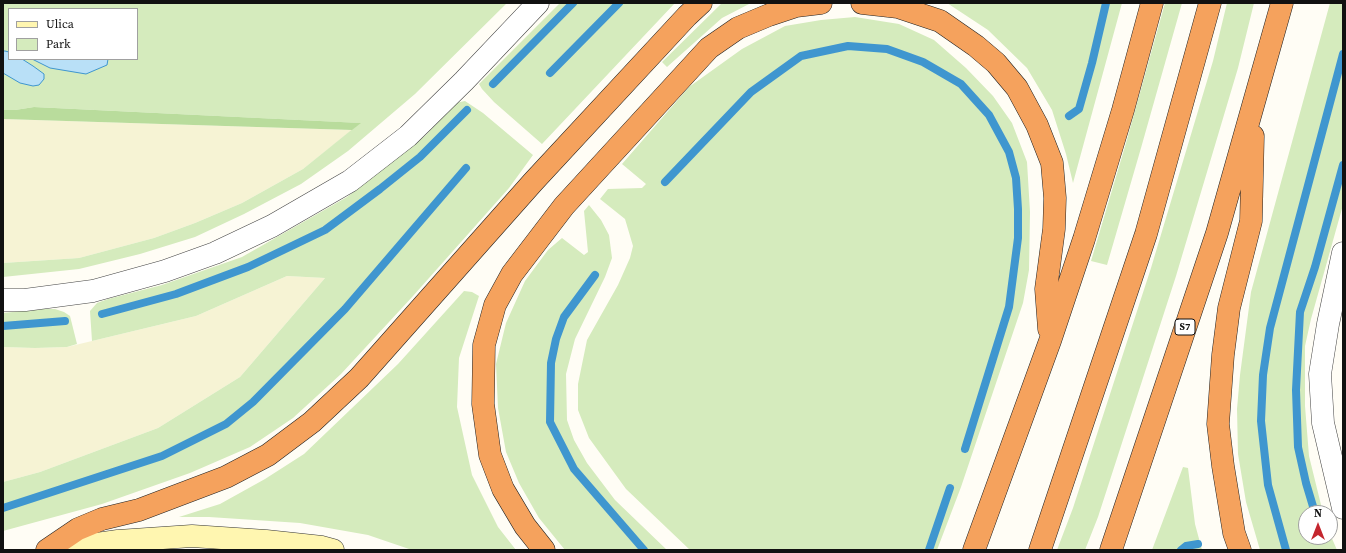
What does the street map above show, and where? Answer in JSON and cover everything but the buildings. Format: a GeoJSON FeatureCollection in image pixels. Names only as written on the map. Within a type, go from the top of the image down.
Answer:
{"type":"FeatureCollection","features":[{"type":"Feature","properties":{"kind":"highway"},"geometry":{"type":"LineString","coordinates":[[47,550],[78,530],[102,519],[138,510],[226,477],[268,455],[312,422],[359,378],[533,182],[687,16],[701,3]]}},
{"type":"Feature","properties":{"kind":"highway"},"geometry":{"type":"LineString","coordinates":[[544,550],[525,526],[503,489],[490,455],[483,404],[484,345],[496,305],[512,274],[564,206],[709,48],[738,28],[769,15],[796,6],[821,3]]}},
{"type":"Feature","properties":{"kind":"highway"},"geometry":{"type":"LineString","coordinates":[[862,3],[898,7],[940,22],[991,58],[1017,88],[1037,125],[1052,163],[1055,198],[1054,229],[1046,289],[1050,341]]}},
{"type":"Feature","properties":{"kind":"highway"},"geometry":{"type":"LineString","coordinates":[[974,550],[1050,341],[1084,239],[1118,126],[1152,3]]}},
{"type":"Feature","properties":{"kind":"highway"},"geometry":{"type":"LineString","coordinates":[[1040,550],[1146,234],[1210,3]]}},
{"type":"Feature","properties":{"kind":"highway","name":"S7"},"geometry":{"type":"LineString","coordinates":[[1111,550],[1217,233],[1282,3]]}},
{"type":"Feature","properties":{"kind":"highway"},"geometry":{"type":"LineString","coordinates":[[1240,550],[1234,533],[1222,466],[1218,424],[1223,355],[1229,308],[1251,222],[1254,103]]}},
{"type":"Feature","properties":{"kind":"street"},"geometry":{"type":"LineString","coordinates":[[3,300],[25,300],[93,291],[158,273],[215,253],[272,226],[350,181],[408,136],[464,81],[538,3]]}},
{"type":"Feature","properties":{"kind":"street"},"geometry":{"type":"LineString","coordinates":[[1343,253],[1329,317],[1320,374],[1323,423],[1343,508]]}},
{"type":"Feature","properties":{"kind":"street"},"geometry":{"type":"LineString","coordinates":[[54,550],[118,541],[192,536],[266,541],[322,547],[333,550]]}},
{"type":"Feature","properties":{"kind":"shaded area"},"geometry":{"type":"Polygon","coordinates":[[[3,119],[352,130],[303,169],[242,203],[195,223],[154,238],[79,258],[3,263],[3,119]]]}},
{"type":"Feature","properties":{"kind":"shaded area"},"geometry":{"type":"Polygon","coordinates":[[[287,276],[325,278],[240,377],[158,428],[40,472],[3,482],[3,347],[67,347],[196,316],[287,276]]]}},
{"type":"Feature","properties":{"kind":"green space"},"geometry":{"type":"Polygon","coordinates":[[[3,3],[507,3],[415,94],[348,151],[301,184],[244,214],[195,237],[140,254],[79,269],[3,277],[3,263],[79,258],[154,238],[195,223],[242,203],[303,169],[360,123],[34,107],[3,110],[3,3]]]}},
{"type":"Feature","properties":{"kind":"green space"},"geometry":{"type":"Polygon","coordinates":[[[560,3],[675,3],[542,144],[494,102],[479,84],[560,3]]]}},
{"type":"Feature","properties":{"kind":"green space"},"geometry":{"type":"Polygon","coordinates":[[[722,3],[751,3],[722,18],[667,67],[662,62],[722,3]]]}},
{"type":"Feature","properties":{"kind":"green space"},"geometry":{"type":"Polygon","coordinates":[[[947,3],[1122,3],[1073,183],[1066,154],[1052,110],[1027,68],[988,30],[947,3]]]}},
{"type":"Feature","properties":{"kind":"green space"},"geometry":{"type":"Polygon","coordinates":[[[1165,3],[1182,3],[1107,265],[1091,261],[1126,143],[1165,3]]]}},
{"type":"Feature","properties":{"kind":"green space"},"geometry":{"type":"Polygon","coordinates":[[[1227,3],[1254,3],[1238,68],[1176,276],[1098,517],[1085,550],[1057,550],[1073,508],[1151,268],[1213,61],[1227,3]]]}},
{"type":"Feature","properties":{"kind":"green space"},"geometry":{"type":"Polygon","coordinates":[[[1330,3],[1343,3],[1343,205],[1311,319],[1305,346],[1305,406],[1309,456],[1321,505],[1298,505],[1298,545],[1335,545],[1337,550],[1260,550],[1246,502],[1238,454],[1237,409],[1251,292],[1330,3]]]}},
{"type":"Feature","properties":{"kind":"green space"},"geometry":{"type":"Polygon","coordinates":[[[855,17],[899,24],[934,40],[966,68],[993,96],[1012,123],[1027,162],[1030,212],[1029,270],[1023,303],[961,487],[937,550],[690,550],[626,489],[589,438],[578,410],[578,384],[587,340],[618,285],[630,258],[633,246],[625,219],[600,199],[608,189],[642,188],[646,184],[622,164],[689,87],[742,49],[785,26],[821,20],[855,17]]]}},
{"type":"Feature","properties":{"kind":"green space"},"geometry":{"type":"Polygon","coordinates":[[[465,101],[483,113],[533,155],[509,188],[341,374],[293,418],[250,447],[190,473],[102,504],[3,531],[3,482],[40,472],[158,428],[240,377],[325,278],[287,276],[196,316],[92,341],[90,311],[97,303],[162,285],[242,257],[347,197],[426,135],[455,103],[465,101]]]}},
{"type":"Feature","properties":{"kind":"green space"},"geometry":{"type":"Polygon","coordinates":[[[34,107],[361,123],[352,130],[3,119],[3,110],[34,107]]]}},
{"type":"Feature","properties":{"kind":"green space"},"geometry":{"type":"Polygon","coordinates":[[[589,205],[601,220],[609,235],[612,258],[605,277],[575,339],[566,374],[567,420],[574,440],[587,463],[615,500],[667,550],[565,550],[539,518],[519,483],[506,452],[498,408],[496,364],[506,323],[525,281],[548,250],[562,238],[584,255],[588,252],[584,211],[589,205]]]}},
{"type":"Feature","properties":{"kind":"green space"},"geometry":{"type":"Polygon","coordinates":[[[464,291],[472,292],[479,296],[459,358],[457,407],[472,475],[498,527],[516,550],[412,550],[368,535],[300,523],[209,517],[179,517],[220,504],[265,479],[304,454],[398,364],[464,291]]]}},
{"type":"Feature","properties":{"kind":"green space"},"geometry":{"type":"Polygon","coordinates":[[[55,309],[70,316],[77,344],[67,347],[3,347],[3,313],[55,309]]]}},
{"type":"Feature","properties":{"kind":"green space"},"geometry":{"type":"Polygon","coordinates":[[[1183,467],[1188,468],[1195,524],[1202,550],[1152,550],[1183,467]]]}},
{"type":"Feature","properties":{"kind":"water"},"geometry":{"type":"Polygon","coordinates":[[[3,51],[5,51],[8,52],[8,60],[24,60],[44,74],[44,79],[39,85],[33,86],[20,83],[3,73],[3,51]]]}},
{"type":"Feature","properties":{"kind":"water"},"geometry":{"type":"Polygon","coordinates":[[[34,60],[108,60],[107,65],[86,74],[50,68],[34,60]]]}},
{"type":"Feature","properties":{"kind":"waterway"},"geometry":{"type":"LineString","coordinates":[[493,84],[573,3]]}},
{"type":"Feature","properties":{"kind":"waterway"},"geometry":{"type":"LineString","coordinates":[[550,73],[619,3]]}},
{"type":"Feature","properties":{"kind":"waterway"},"geometry":{"type":"LineString","coordinates":[[1069,116],[1079,109],[1092,63],[1106,3]]}},
{"type":"Feature","properties":{"kind":"waterway"},"geometry":{"type":"LineString","coordinates":[[665,182],[751,92],[801,56],[848,46],[887,49],[923,62],[961,84],[989,115],[1009,152],[1016,178],[1018,209],[1018,238],[1009,307],[965,449]]}},
{"type":"Feature","properties":{"kind":"waterway"},"geometry":{"type":"LineString","coordinates":[[1286,550],[1268,485],[1261,421],[1263,375],[1270,328],[1343,54]]}},
{"type":"Feature","properties":{"kind":"waterway"},"geometry":{"type":"LineString","coordinates":[[102,314],[176,294],[248,267],[325,230],[420,157],[467,110]]}},
{"type":"Feature","properties":{"kind":"waterway"},"geometry":{"type":"LineString","coordinates":[[1313,505],[1298,447],[1296,390],[1300,312],[1315,267],[1343,165]]}},
{"type":"Feature","properties":{"kind":"waterway"},"geometry":{"type":"LineString","coordinates":[[3,508],[162,456],[226,424],[253,402],[345,309],[466,168]]}},
{"type":"Feature","properties":{"kind":"waterway"},"geometry":{"type":"LineString","coordinates":[[595,275],[564,317],[556,339],[551,363],[550,422],[574,469],[644,550]]}},
{"type":"Feature","properties":{"kind":"waterway"},"geometry":{"type":"LineString","coordinates":[[3,326],[65,321]]}},
{"type":"Feature","properties":{"kind":"waterway"},"geometry":{"type":"LineString","coordinates":[[929,550],[950,488]]}},
{"type":"Feature","properties":{"kind":"waterway"},"geometry":{"type":"LineString","coordinates":[[1181,550],[1186,546],[1198,544]]}}]}
